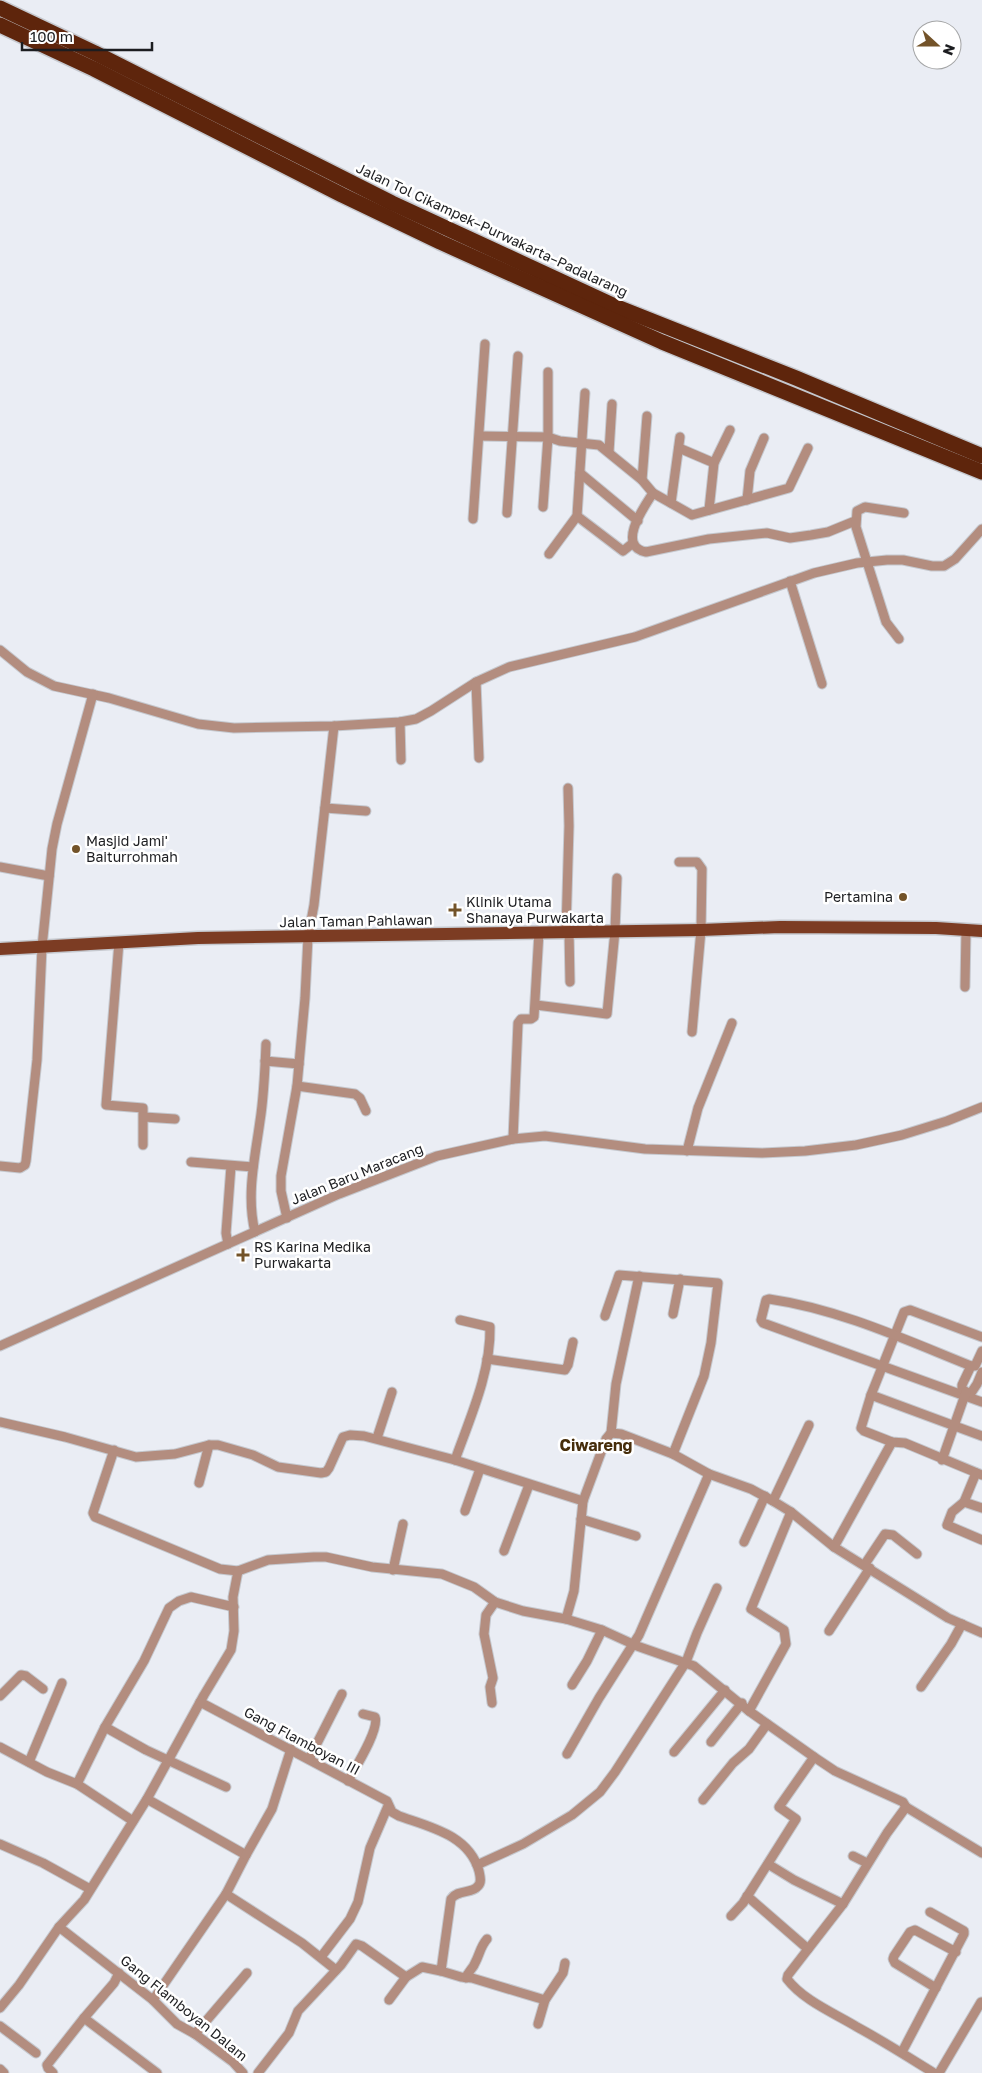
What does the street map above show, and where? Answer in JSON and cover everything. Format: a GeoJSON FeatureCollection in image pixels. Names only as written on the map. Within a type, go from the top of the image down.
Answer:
{"type":"FeatureCollection","features":[{"type":"Feature","properties":{"kind":"highway","name":"Jalan Tol Cikampek–Purwakarta–Padalarang"},"geometry":{"type":"LineString","coordinates":[[0,8],[95,53],[392,203],[617,307],[796,378],[982,456]]}},
{"type":"Feature","properties":{"kind":"highway"},"geometry":{"type":"LineString","coordinates":[[0,25],[94,69],[342,195],[440,242],[662,342],[982,472]]}},
{"type":"Feature","properties":{"kind":"main road","name":"Jalan Taman Pahlawan"},"geometry":{"type":"LineString","coordinates":[[0,949],[119,942],[780,927],[982,931]]}},
{"type":"Feature","properties":{"kind":"street"},"geometry":{"type":"LineString","coordinates":[[474,519],[485,344]]}},
{"type":"Feature","properties":{"kind":"street"},"geometry":{"type":"LineString","coordinates":[[507,513],[514,438],[518,356]]}},
{"type":"Feature","properties":{"kind":"street"},"geometry":{"type":"LineString","coordinates":[[543,507],[548,438],[548,372]]}},
{"type":"Feature","properties":{"kind":"street"},"geometry":{"type":"LineString","coordinates":[[548,554],[577,516],[585,393]]}},
{"type":"Feature","properties":{"kind":"street"},"geometry":{"type":"LineString","coordinates":[[609,452],[612,404]]}},
{"type":"Feature","properties":{"kind":"street"},"geometry":{"type":"LineString","coordinates":[[642,480],[648,416]]}},
{"type":"Feature","properties":{"kind":"street"},"geometry":{"type":"LineString","coordinates":[[709,510],[714,463],[730,430]]}},
{"type":"Feature","properties":{"kind":"street"},"geometry":{"type":"LineString","coordinates":[[480,436],[548,438],[600,445],[642,480],[653,492],[692,515],[789,488],[808,448]]}},
{"type":"Feature","properties":{"kind":"street"},"geometry":{"type":"LineString","coordinates":[[671,503],[680,437]]}},
{"type":"Feature","properties":{"kind":"street"},"geometry":{"type":"LineString","coordinates":[[747,500],[750,471],[764,438]]}},
{"type":"Feature","properties":{"kind":"street"},"geometry":{"type":"LineString","coordinates":[[679,448],[714,463]]}},
{"type":"Feature","properties":{"kind":"street"},"geometry":{"type":"LineString","coordinates":[[580,473],[638,521]]}},
{"type":"Feature","properties":{"kind":"street"},"geometry":{"type":"LineString","coordinates":[[653,492],[631,537],[639,550],[646,552],[709,539],[767,533],[790,538],[828,532],[855,521]]}},
{"type":"Feature","properties":{"kind":"street"},"geometry":{"type":"LineString","coordinates":[[899,638],[886,622],[855,521],[857,511],[865,506],[904,513]]}},
{"type":"Feature","properties":{"kind":"street"},"geometry":{"type":"LineString","coordinates":[[577,516],[623,551],[633,543]]}},
{"type":"Feature","properties":{"kind":"street"},"geometry":{"type":"LineString","coordinates":[[0,650],[39,679],[54,686],[93,694],[198,724],[221,727],[334,726],[400,722],[416,718],[431,711],[494,672],[518,664],[649,633],[790,581],[842,566],[903,560],[932,566],[944,566],[955,559],[982,529]]}},
{"type":"Feature","properties":{"kind":"street"},"geometry":{"type":"LineString","coordinates":[[790,581],[822,684]]}},
{"type":"Feature","properties":{"kind":"street"},"geometry":{"type":"LineString","coordinates":[[476,682],[479,758]]}},
{"type":"Feature","properties":{"kind":"street"},"geometry":{"type":"LineString","coordinates":[[0,1166],[20,1168],[25,1165],[26,1161],[37,1060],[42,947],[49,876],[58,824],[93,694]]}},
{"type":"Feature","properties":{"kind":"street"},"geometry":{"type":"LineString","coordinates":[[400,722],[401,760]]}},
{"type":"Feature","properties":{"kind":"street"},"geometry":{"type":"LineString","coordinates":[[287,1218],[281,1176],[297,1086],[308,937],[312,921],[334,726]]}},
{"type":"Feature","properties":{"kind":"street"},"geometry":{"type":"LineString","coordinates":[[568,788],[570,982]]}},
{"type":"Feature","properties":{"kind":"street"},"geometry":{"type":"LineString","coordinates":[[325,808],[366,811]]}},
{"type":"Feature","properties":{"kind":"street"},"geometry":{"type":"LineString","coordinates":[[679,862],[697,862],[702,869],[701,930],[692,1032]]}},
{"type":"Feature","properties":{"kind":"street"},"geometry":{"type":"LineString","coordinates":[[0,867],[49,876]]}},
{"type":"Feature","properties":{"kind":"street"},"geometry":{"type":"LineString","coordinates":[[536,1005],[607,1014],[615,931],[617,878]]}},
{"type":"Feature","properties":{"kind":"street"},"geometry":{"type":"LineString","coordinates":[[965,987],[966,930]]}},
{"type":"Feature","properties":{"kind":"street"},"geometry":{"type":"LineString","coordinates":[[514,1139],[518,1023],[521,1019],[533,1018],[536,1005],[539,932]]}},
{"type":"Feature","properties":{"kind":"street"},"geometry":{"type":"LineString","coordinates":[[119,942],[106,1105],[143,1108],[143,1144]]}},
{"type":"Feature","properties":{"kind":"street"},"geometry":{"type":"LineString","coordinates":[[687,1152],[698,1108],[732,1022]]}},
{"type":"Feature","properties":{"kind":"street"},"geometry":{"type":"LineString","coordinates":[[255,1232],[251,1212],[253,1167],[260,1122],[266,1044]]}},
{"type":"Feature","properties":{"kind":"street"},"geometry":{"type":"LineString","coordinates":[[265,1061],[299,1064]]}},
{"type":"Feature","properties":{"kind":"street"},"geometry":{"type":"LineString","coordinates":[[297,1086],[355,1094],[360,1098],[366,1111]]}},
{"type":"Feature","properties":{"kind":"street","name":"Jalan Baru Maracang"},"geometry":{"type":"LineString","coordinates":[[0,1346],[287,1218],[416,1163],[437,1156],[514,1139],[545,1136],[646,1149],[687,1152],[762,1153],[856,1145],[924,1129],[982,1107]]}},
{"type":"Feature","properties":{"kind":"street"},"geometry":{"type":"LineString","coordinates":[[144,1117],[175,1118]]}},
{"type":"Feature","properties":{"kind":"street"},"geometry":{"type":"LineString","coordinates":[[191,1162],[253,1167]]}},
{"type":"Feature","properties":{"kind":"street"},"geometry":{"type":"LineString","coordinates":[[228,1244],[226,1233],[231,1166]]}},
{"type":"Feature","properties":{"kind":"street"},"geometry":{"type":"LineString","coordinates":[[605,1316],[617,1276],[717,1282],[718,1290],[711,1343],[704,1376],[673,1454]]}},
{"type":"Feature","properties":{"kind":"street"},"geometry":{"type":"LineString","coordinates":[[566,1619],[574,1590],[583,1501],[606,1439],[611,1433],[616,1384],[638,1276]]}},
{"type":"Feature","properties":{"kind":"street"},"geometry":{"type":"LineString","coordinates":[[673,1314],[680,1279]]}},
{"type":"Feature","properties":{"kind":"street"},"geometry":{"type":"LineString","coordinates":[[978,1368],[895,1336],[804,1305],[766,1300],[761,1320],[763,1323],[966,1394],[982,1402]]}},
{"type":"Feature","properties":{"kind":"street"},"geometry":{"type":"LineString","coordinates":[[982,1336],[910,1310],[904,1312],[861,1428],[892,1442],[905,1444],[979,1474],[964,1502],[952,1512],[946,1525],[982,1540]]}},
{"type":"Feature","properties":{"kind":"street"},"geometry":{"type":"LineString","coordinates":[[455,1460],[490,1345],[490,1327],[460,1320]]}},
{"type":"Feature","properties":{"kind":"street"},"geometry":{"type":"LineString","coordinates":[[487,1358],[565,1370],[568,1365],[573,1342]]}},
{"type":"Feature","properties":{"kind":"street"},"geometry":{"type":"LineString","coordinates":[[966,1394],[971,1393],[975,1388],[982,1351]]}},
{"type":"Feature","properties":{"kind":"street"},"geometry":{"type":"LineString","coordinates":[[966,1394],[962,1390],[962,1385],[978,1368]]}},
{"type":"Feature","properties":{"kind":"street"},"geometry":{"type":"LineString","coordinates":[[377,1438],[392,1392]]}},
{"type":"Feature","properties":{"kind":"street"},"geometry":{"type":"LineString","coordinates":[[942,1460],[966,1394]]}},
{"type":"Feature","properties":{"kind":"street"},"geometry":{"type":"LineString","coordinates":[[872,1395],[982,1436]]}},
{"type":"Feature","properties":{"kind":"street"},"geometry":{"type":"LineString","coordinates":[[0,1422],[114,1450],[136,1458],[175,1454],[209,1444],[232,1447],[278,1467],[321,1473],[326,1472],[329,1468],[343,1437],[350,1435],[377,1438],[455,1460],[583,1501]]}},
{"type":"Feature","properties":{"kind":"street"},"geometry":{"type":"LineString","coordinates":[[744,1542],[809,1425]]}},
{"type":"Feature","properties":{"kind":"street"},"geometry":{"type":"LineString","coordinates":[[611,1433],[620,1434],[673,1454],[709,1474],[734,1482],[769,1499],[791,1512],[834,1547],[948,1618],[982,1633]]}},
{"type":"Feature","properties":{"kind":"street"},"geometry":{"type":"LineString","coordinates":[[834,1547],[892,1442]]}},
{"type":"Feature","properties":{"kind":"street"},"geometry":{"type":"LineString","coordinates":[[199,1483],[209,1444]]}},
{"type":"Feature","properties":{"kind":"street"},"geometry":{"type":"LineString","coordinates":[[114,1450],[93,1513],[95,1517],[220,1569],[238,1571],[268,1560],[326,1557],[342,1562],[393,1570],[412,1570],[442,1574],[474,1587],[495,1602],[523,1611],[566,1619],[602,1630],[694,1666],[742,1703],[749,1711],[835,1771],[903,1802],[906,1807],[982,1853]]}},
{"type":"Feature","properties":{"kind":"street"},"geometry":{"type":"LineString","coordinates":[[465,1511],[480,1469]]}},
{"type":"Feature","properties":{"kind":"street"},"geometry":{"type":"LineString","coordinates":[[567,1754],[599,1698],[634,1643],[649,1614],[709,1474]]}},
{"type":"Feature","properties":{"kind":"street"},"geometry":{"type":"LineString","coordinates":[[504,1550],[529,1485]]}},
{"type":"Feature","properties":{"kind":"street"},"geometry":{"type":"LineString","coordinates":[[964,1502],[982,1508]]}},
{"type":"Feature","properties":{"kind":"street"},"geometry":{"type":"LineString","coordinates":[[749,1711],[786,1644],[784,1630],[751,1609],[791,1512]]}},
{"type":"Feature","properties":{"kind":"street"},"geometry":{"type":"LineString","coordinates":[[581,1519],[636,1536]]}},
{"type":"Feature","properties":{"kind":"street"},"geometry":{"type":"LineString","coordinates":[[393,1570],[403,1524]]}},
{"type":"Feature","properties":{"kind":"street"},"geometry":{"type":"LineString","coordinates":[[829,1631],[885,1534],[893,1535],[917,1554]]}},
{"type":"Feature","properties":{"kind":"street"},"geometry":{"type":"LineString","coordinates":[[0,2008],[20,1985],[59,1928],[76,1910],[90,1889],[147,1799],[231,1650],[234,1631],[233,1597],[238,1571]]}},
{"type":"Feature","properties":{"kind":"street"},"geometry":{"type":"LineString","coordinates":[[477,1865],[523,1844],[572,1815],[595,1797],[615,1772],[686,1662],[717,1588]]}},
{"type":"Feature","properties":{"kind":"street"},"geometry":{"type":"LineString","coordinates":[[77,1784],[105,1727],[144,1661],[169,1608],[179,1601],[191,1597],[234,1607]]}},
{"type":"Feature","properties":{"kind":"street"},"geometry":{"type":"LineString","coordinates":[[492,1704],[490,1688],[492,1678],[484,1634],[486,1615],[495,1602]]}},
{"type":"Feature","properties":{"kind":"street"},"geometry":{"type":"LineString","coordinates":[[921,1687],[951,1644],[962,1624]]}},
{"type":"Feature","properties":{"kind":"street"},"geometry":{"type":"LineString","coordinates":[[572,1685],[588,1661],[602,1630]]}},
{"type":"Feature","properties":{"kind":"street"},"geometry":{"type":"LineString","coordinates":[[0,1696],[21,1675],[26,1676],[43,1688]]}},
{"type":"Feature","properties":{"kind":"street"},"geometry":{"type":"LineString","coordinates":[[29,1762],[62,1683]]}},
{"type":"Feature","properties":{"kind":"street"},"geometry":{"type":"LineString","coordinates":[[674,1752],[725,1690]]}},
{"type":"Feature","properties":{"kind":"street"},"geometry":{"type":"LineString","coordinates":[[309,1759],[342,1694]]}},
{"type":"Feature","properties":{"kind":"street","name":"Gang Flamboyan III"},"geometry":{"type":"LineString","coordinates":[[200,1702],[387,1801],[388,1806]]}},
{"type":"Feature","properties":{"kind":"street"},"geometry":{"type":"LineString","coordinates":[[711,1742],[742,1703]]}},
{"type":"Feature","properties":{"kind":"street"},"geometry":{"type":"LineString","coordinates":[[348,1782],[367,1746],[376,1722],[375,1717],[364,1714]]}},
{"type":"Feature","properties":{"kind":"street"},"geometry":{"type":"LineString","coordinates":[[703,1800],[733,1763],[749,1749],[767,1724]]}},
{"type":"Feature","properties":{"kind":"street"},"geometry":{"type":"LineString","coordinates":[[105,1727],[128,1741],[226,1787]]}},
{"type":"Feature","properties":{"kind":"street"},"geometry":{"type":"LineString","coordinates":[[0,1747],[47,1772],[77,1784],[133,1821]]}},
{"type":"Feature","properties":{"kind":"street"},"geometry":{"type":"LineString","coordinates":[[153,2000],[226,1894],[272,1809],[291,1749]]}},
{"type":"Feature","properties":{"kind":"street"},"geometry":{"type":"LineString","coordinates":[[731,1916],[747,1896],[796,1819],[779,1807],[814,1757]]}},
{"type":"Feature","properties":{"kind":"street"},"geometry":{"type":"LineString","coordinates":[[147,1799],[246,1855]]}},
{"type":"Feature","properties":{"kind":"street"},"geometry":{"type":"LineString","coordinates":[[321,1957],[350,1919],[358,1902],[370,1848],[388,1806],[399,1816],[452,1836],[467,1849],[477,1865],[480,1883],[477,1888],[458,1893],[451,1899],[441,1971]]}},
{"type":"Feature","properties":{"kind":"street"},"geometry":{"type":"LineString","coordinates":[[906,1807],[867,1864],[843,1904],[788,1976],[788,1980],[795,1988],[818,2005],[902,2052],[929,2072]]}},
{"type":"Feature","properties":{"kind":"street"},"geometry":{"type":"LineString","coordinates":[[0,1844],[42,1863],[90,1889]]}},
{"type":"Feature","properties":{"kind":"street"},"geometry":{"type":"LineString","coordinates":[[853,1856],[867,1864]]}},
{"type":"Feature","properties":{"kind":"street"},"geometry":{"type":"LineString","coordinates":[[768,1864],[794,1880],[843,1904]]}},
{"type":"Feature","properties":{"kind":"street"},"geometry":{"type":"LineString","coordinates":[[226,1894],[321,1957],[336,1970]]}},
{"type":"Feature","properties":{"kind":"street"},"geometry":{"type":"LineString","coordinates":[[747,1896],[808,1949]]}},
{"type":"Feature","properties":{"kind":"street"},"geometry":{"type":"LineString","coordinates":[[902,2052],[963,1938],[964,1931],[930,1912]]}},
{"type":"Feature","properties":{"kind":"street","name":"Gang Flamboyan Dalam"},"geometry":{"type":"LineString","coordinates":[[59,1928],[153,2000],[177,2024],[195,2034],[233,2062],[243,2073]]}},
{"type":"Feature","properties":{"kind":"street"},"geometry":{"type":"LineString","coordinates":[[936,1988],[895,1963],[894,1956],[910,1932],[915,1930],[956,1952]]}},
{"type":"Feature","properties":{"kind":"street"},"geometry":{"type":"LineString","coordinates":[[466,1978],[469,1970],[475,1964],[481,1946],[487,1939]]}},
{"type":"Feature","properties":{"kind":"street"},"geometry":{"type":"LineString","coordinates":[[258,2073],[288,2033],[298,2011],[336,1970],[354,1946],[359,1944],[406,1977]]}},
{"type":"Feature","properties":{"kind":"street"},"geometry":{"type":"LineString","coordinates":[[538,2024],[545,2000],[564,1970],[565,1962]]}},
{"type":"Feature","properties":{"kind":"street"},"geometry":{"type":"LineString","coordinates":[[389,2000],[406,1977],[422,1968],[441,1971],[545,2000]]}},
{"type":"Feature","properties":{"kind":"street"},"geometry":{"type":"LineString","coordinates":[[195,2034],[247,1972]]}},
{"type":"Feature","properties":{"kind":"street"},"geometry":{"type":"LineString","coordinates":[[53,2073],[47,2066],[114,1983],[119,1973]]}},
{"type":"Feature","properties":{"kind":"street"},"geometry":{"type":"LineString","coordinates":[[939,2073],[980,2002]]}},
{"type":"Feature","properties":{"kind":"street"},"geometry":{"type":"LineString","coordinates":[[84,2018],[157,2073]]}},
{"type":"Feature","properties":{"kind":"street"},"geometry":{"type":"LineString","coordinates":[[0,2026],[36,2053]]}},
{"type":"Feature","properties":{"kind":"street"},"geometry":{"type":"LineString","coordinates":[[0,2070],[4,2073]]}},
{"type":"Feature","properties":{"kind":"place","name":"Masjid Jami' Baiturrohmah"},"geometry":{"type":"Point","coordinates":[76,849]}},
{"type":"Feature","properties":{"kind":"place","name":"Pertamina"},"geometry":{"type":"Point","coordinates":[903,897]}},
{"type":"Feature","properties":{"kind":"place","name":"Klinik Utama Shanaya Purwakarta"},"geometry":{"type":"Point","coordinates":[455,910]}},
{"type":"Feature","properties":{"kind":"place","name":"RS Karina Medika Purwakarta"},"geometry":{"type":"Point","coordinates":[243,1255]}},
{"type":"Feature","properties":{"kind":"district","name":"Ciwareng"},"geometry":{"type":"Point","coordinates":[596,1445]}}]}
